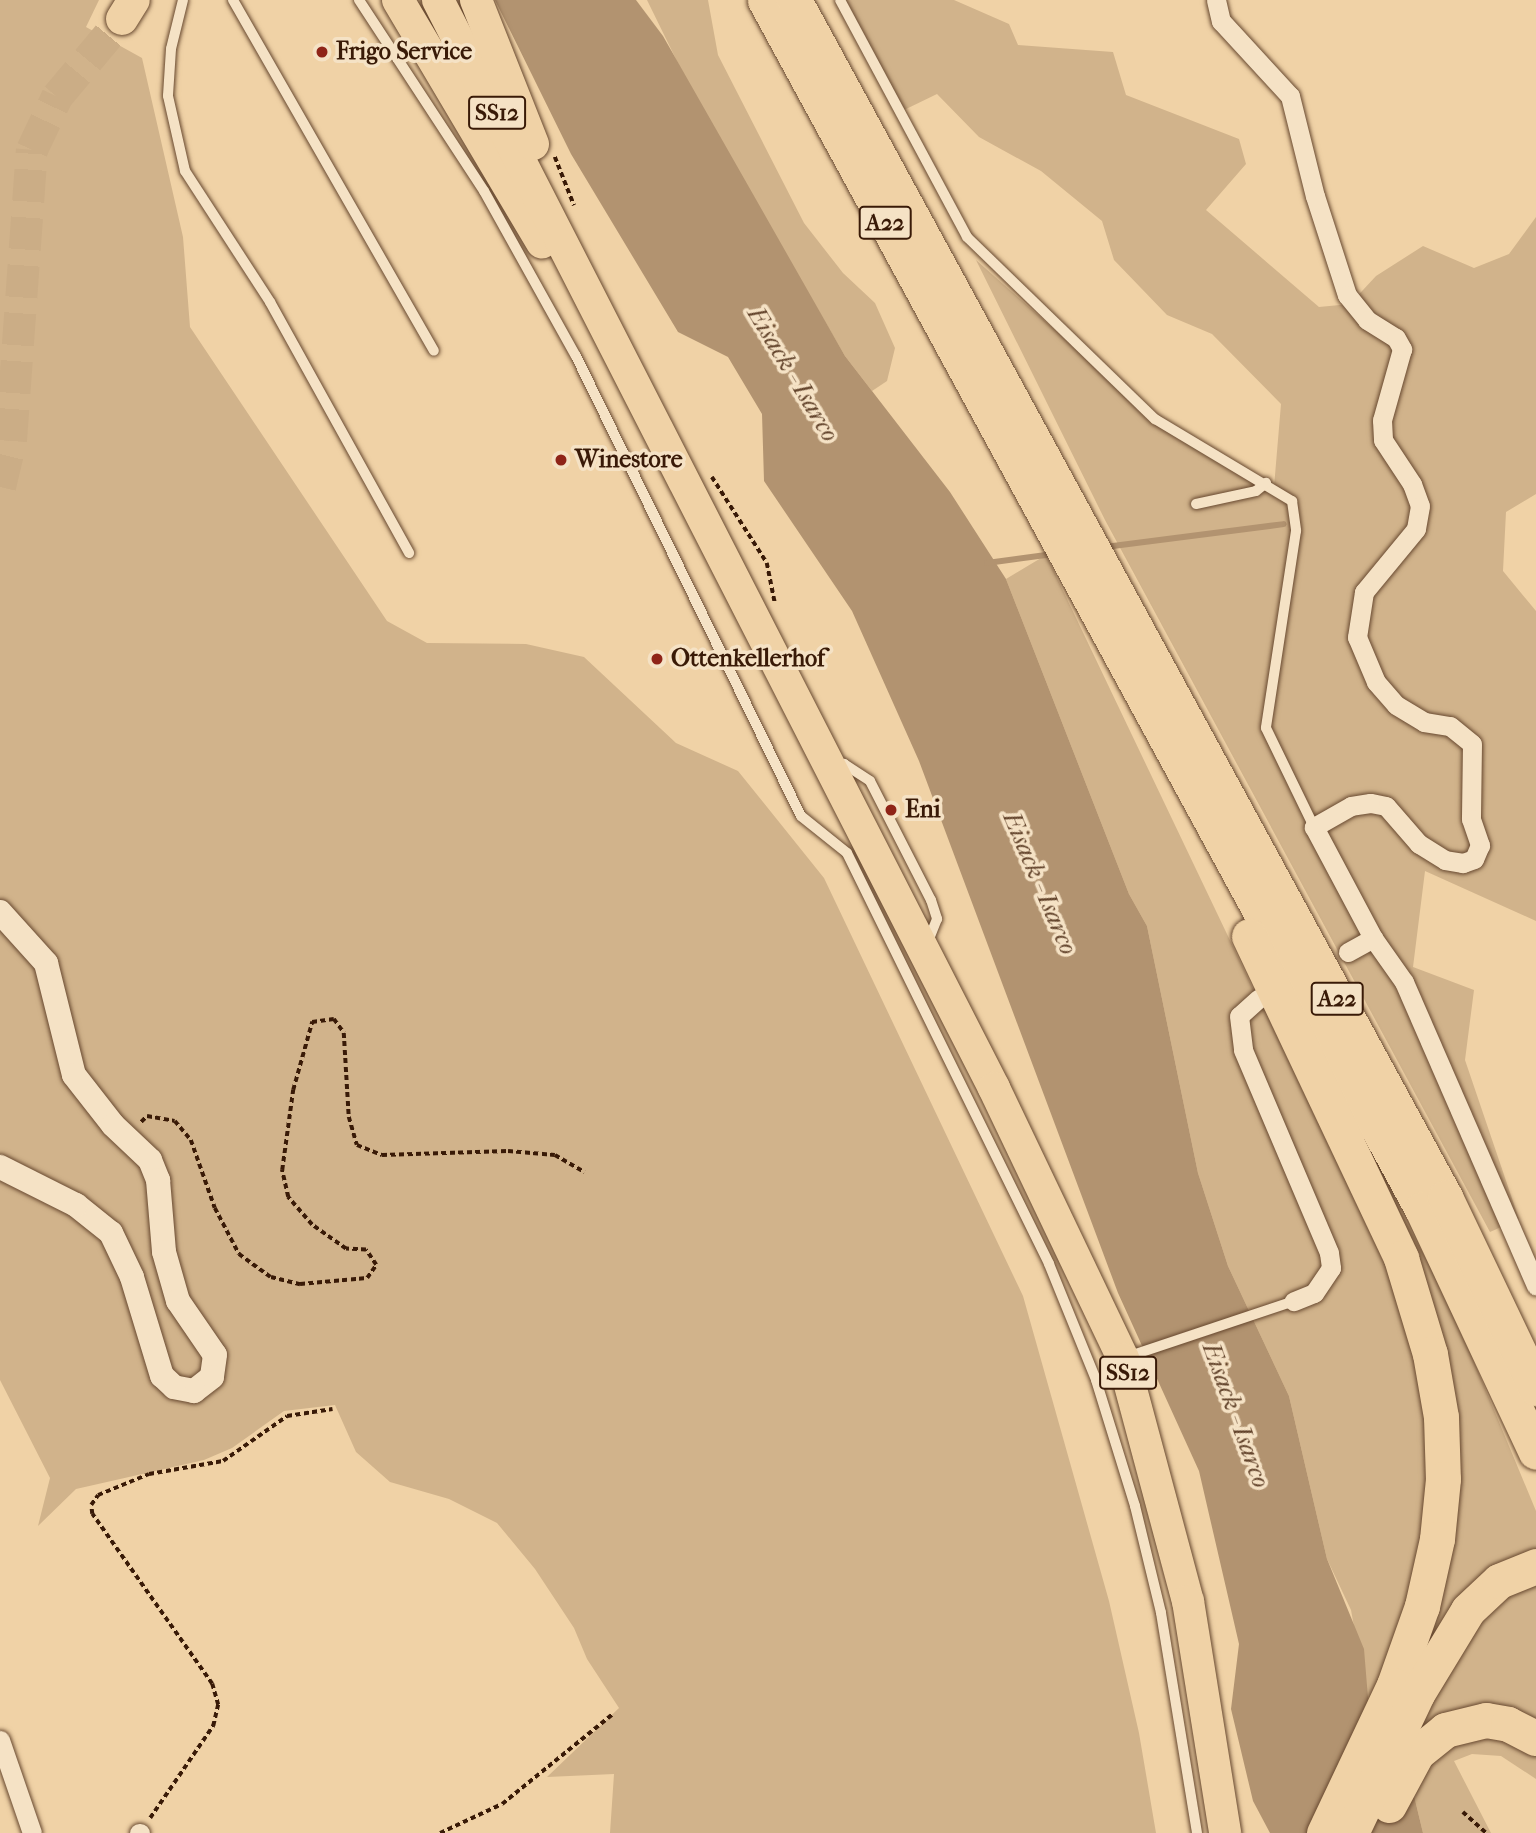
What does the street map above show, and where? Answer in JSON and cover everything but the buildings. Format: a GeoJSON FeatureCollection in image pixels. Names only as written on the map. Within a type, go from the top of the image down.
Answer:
{"type":"FeatureCollection","features":[{"type":"Feature","properties":{"kind":"highway","name":"A22"},"geometry":{"type":"LineString","coordinates":[[765,0],[1020,444],[1445,1198],[1536,1388]]}},
{"type":"Feature","properties":{"kind":"highway","name":"A22"},"geometry":{"type":"LineString","coordinates":[[794,0],[1020,444]]}},
{"type":"Feature","properties":{"kind":"highway","name":"A22"},"geometry":{"type":"LineString","coordinates":[[1113,613],[1190,780],[1422,1209],[1536,1452]]}},
{"type":"Feature","properties":{"kind":"highway"},"geometry":{"type":"LineString","coordinates":[[1190,780],[1225,887],[1401,1258],[1430,1354],[1441,1417],[1443,1479],[1437,1539],[1406,1658],[1324,1833]]}},
{"type":"Feature","properties":{"kind":"highway"},"geometry":{"type":"LineString","coordinates":[[1356,1829],[1418,1694],[1468,1610],[1499,1581],[1536,1566]]}},
{"type":"Feature","properties":{"kind":"highway"},"geometry":{"type":"LineString","coordinates":[[1356,1829],[1432,1738],[1464,1723],[1486,1720],[1508,1724],[1536,1738]]}},
{"type":"Feature","properties":{"kind":"main road"},"geometry":{"type":"LineString","coordinates":[[398,0],[539,238],[634,381]]}},
{"type":"Feature","properties":{"kind":"main road","name":"SS12"},"geometry":{"type":"LineString","coordinates":[[438,0],[566,219],[634,381],[1130,1356],[1188,1601],[1225,1833]]}},
{"type":"Feature","properties":{"kind":"main road"},"geometry":{"type":"LineString","coordinates":[[476,0],[537,155],[566,219]]}},
{"type":"Feature","properties":{"kind":"street"},"geometry":{"type":"LineString","coordinates":[[1216,0],[1221,21],[1290,96],[1315,196],[1347,295],[1367,320],[1396,338],[1402,348],[1382,420],[1382,440],[1412,484],[1420,506],[1416,529],[1364,592],[1357,637],[1376,682],[1396,705],[1424,722],[1450,726],[1472,744],[1471,819],[1480,845],[1474,859],[1463,863],[1445,860],[1419,844],[1386,806],[1370,803],[1351,806],[1314,827],[1373,938],[1404,982],[1536,1286]]}},
{"type":"Feature","properties":{"kind":"street"},"geometry":{"type":"LineString","coordinates":[[0,912],[46,964],[74,1075],[150,1160],[158,1180],[164,1252],[178,1301],[215,1355],[212,1377],[194,1391],[174,1387],[162,1376],[132,1277],[111,1233],[76,1205],[0,1167]]}},
{"type":"Feature","properties":{"kind":"street"},"geometry":{"type":"LineString","coordinates":[[1348,952],[1373,938]]}},
{"type":"Feature","properties":{"kind":"street"},"geometry":{"type":"LineString","coordinates":[[1258,999],[1239,1016],[1243,1050],[1331,1268],[1320,1287],[1294,1301]]}},
{"type":"Feature","properties":{"kind":"street"},"geometry":{"type":"LineString","coordinates":[[0,1740],[32,1833]]}},
{"type":"Feature","properties":{"kind":"lane"},"geometry":{"type":"LineString","coordinates":[[183,0],[171,49],[168,96],[185,170],[270,302],[409,553]]}},
{"type":"Feature","properties":{"kind":"lane"},"geometry":{"type":"LineString","coordinates":[[233,0],[434,351]]}},
{"type":"Feature","properties":{"kind":"lane"},"geometry":{"type":"LineString","coordinates":[[359,0],[484,191],[576,356],[801,816],[847,853],[1049,1264],[1096,1380],[1135,1506],[1161,1613],[1198,1833]]}},
{"type":"Feature","properties":{"kind":"lane"},"geometry":{"type":"LineString","coordinates":[[840,0],[967,237],[1155,419],[1266,483],[1292,502],[1296,531],[1266,728],[1314,827]]}},
{"type":"Feature","properties":{"kind":"lane"},"geometry":{"type":"LineString","coordinates":[[1196,504],[1256,491],[1266,483]]}},
{"type":"Feature","properties":{"kind":"lane"},"geometry":{"type":"LineString","coordinates":[[1130,1356],[1294,1301]]}},
{"type":"Feature","properties":{"kind":"path"},"geometry":{"type":"LineString","coordinates":[[551,148],[566,219]]}},
{"type":"Feature","properties":{"kind":"path"},"geometry":{"type":"LineString","coordinates":[[710,472],[767,563],[775,591],[774,609]]}},
{"type":"Feature","properties":{"kind":"path"},"geometry":{"type":"LineString","coordinates":[[126,1135],[147,1116],[175,1121],[191,1140],[215,1208],[239,1254],[271,1277],[300,1284],[367,1278],[376,1265],[366,1250],[346,1248],[312,1225],[288,1197],[282,1170],[293,1090],[312,1022],[334,1019],[344,1033],[349,1117],[358,1145],[382,1155],[508,1151],[555,1155],[585,1172]]}},
{"type":"Feature","properties":{"kind":"path"},"geometry":{"type":"LineString","coordinates":[[140,1833],[213,1726],[218,1705],[212,1684],[92,1514],[91,1505],[98,1496],[149,1474],[223,1461],[286,1416],[332,1409]]}},
{"type":"Feature","properties":{"kind":"path"},"geometry":{"type":"LineString","coordinates":[[440,1833],[502,1804],[614,1713]]}},
{"type":"Feature","properties":{"kind":"path"},"geometry":{"type":"LineString","coordinates":[[1463,1812],[1486,1833]]}},
{"type":"Feature","properties":{"kind":"shaded area"},"geometry":{"type":"Polygon","coordinates":[[[0,0],[99,0],[86,27],[142,58],[183,237],[190,327],[387,621],[427,643],[526,644],[584,657],[676,743],[738,771],[824,878],[1023,1296],[1109,1601],[1139,1733],[1156,1833],[610,1833],[614,1774],[547,1777],[619,1708],[587,1659],[574,1628],[535,1569],[497,1523],[449,1499],[390,1482],[356,1452],[335,1405],[284,1411],[232,1448],[204,1460],[76,1489],[38,1526],[50,1478],[0,1380],[0,0]]]}},
{"type":"Feature","properties":{"kind":"shaded area"},"geometry":{"type":"Polygon","coordinates":[[[647,0],[708,0],[718,55],[804,223],[843,273],[875,303],[895,348],[887,381],[872,391],[845,356],[696,100],[647,0]]]}},
{"type":"Feature","properties":{"kind":"shaded area"},"geometry":{"type":"Polygon","coordinates":[[[846,0],[954,0],[1009,24],[1018,45],[1113,52],[1126,95],[1239,139],[1246,164],[1206,210],[1319,307],[1350,304],[1376,276],[1423,246],[1474,268],[1509,254],[1536,217],[1536,494],[1506,512],[1503,571],[1536,611],[1536,921],[1425,871],[1413,967],[1474,990],[1465,1060],[1519,1219],[1490,1232],[1105,520],[976,260],[1155,419],[1274,487],[1281,404],[1212,334],[1167,315],[1114,260],[1102,221],[1041,171],[979,137],[937,94],[904,110],[846,0]]]}},
{"type":"Feature","properties":{"kind":"shaded area"},"geometry":{"type":"Polygon","coordinates":[[[1046,555],[1258,999],[1296,1064],[1389,1262],[1422,1371],[1429,1482],[1413,1597],[1369,1710],[1351,1610],[1327,1559],[1289,1396],[1228,1266],[1198,1173],[1147,926],[1129,894],[1006,579],[1046,555]]]}},
{"type":"Feature","properties":{"kind":"shaded area"},"geometry":{"type":"Polygon","coordinates":[[[1380,1173],[1450,1304],[1536,1511],[1536,1555],[1415,1672],[1452,1505],[1380,1173]]]}},
{"type":"Feature","properties":{"kind":"shaded area"},"geometry":{"type":"Polygon","coordinates":[[[1536,1581],[1536,1725],[1415,1738],[1439,1681],[1495,1602],[1536,1581]]]}},
{"type":"Feature","properties":{"kind":"shaded area"},"geometry":{"type":"Polygon","coordinates":[[[1478,1731],[1536,1748],[1536,1779],[1501,1756],[1472,1754],[1454,1761],[1491,1833],[1423,1833],[1411,1783],[1435,1747],[1478,1731]]]}},
{"type":"Feature","properties":{"kind":"water","name":"Eisack - Isarco"},"geometry":{"type":"Polygon","coordinates":[[[495,0],[636,0],[663,36],[845,356],[950,492],[1006,579],[1129,894],[1147,926],[1198,1173],[1228,1266],[1289,1396],[1327,1559],[1364,1649],[1369,1710],[1411,1783],[1423,1833],[1270,1833],[1253,1801],[1231,1709],[1239,1644],[1199,1471],[1118,1293],[919,761],[852,611],[764,481],[762,414],[728,357],[678,332],[571,154],[495,0]]]}},
{"type":"Feature","properties":{"kind":"waterway"},"geometry":{"type":"LineString","coordinates":[[1105,547],[1284,524]]}},
{"type":"Feature","properties":{"kind":"waterway"},"geometry":{"type":"LineString","coordinates":[[987,563],[1053,554]]}},
{"type":"Feature","properties":{"kind":"tunnel"},"geometry":{"type":"LineString","coordinates":[[0,487],[11,441],[32,150],[57,97],[122,19]]}},
{"type":"Feature","properties":{"kind":"place","name":"Frigo Service"},"geometry":{"type":"Point","coordinates":[322,52]}},
{"type":"Feature","properties":{"kind":"place","name":"Winestore"},"geometry":{"type":"Point","coordinates":[561,460]}},
{"type":"Feature","properties":{"kind":"place","name":"Ottenkellerhof"},"geometry":{"type":"Point","coordinates":[657,659]}},
{"type":"Feature","properties":{"kind":"place","name":"Eni"},"geometry":{"type":"Point","coordinates":[891,810]}}]}
